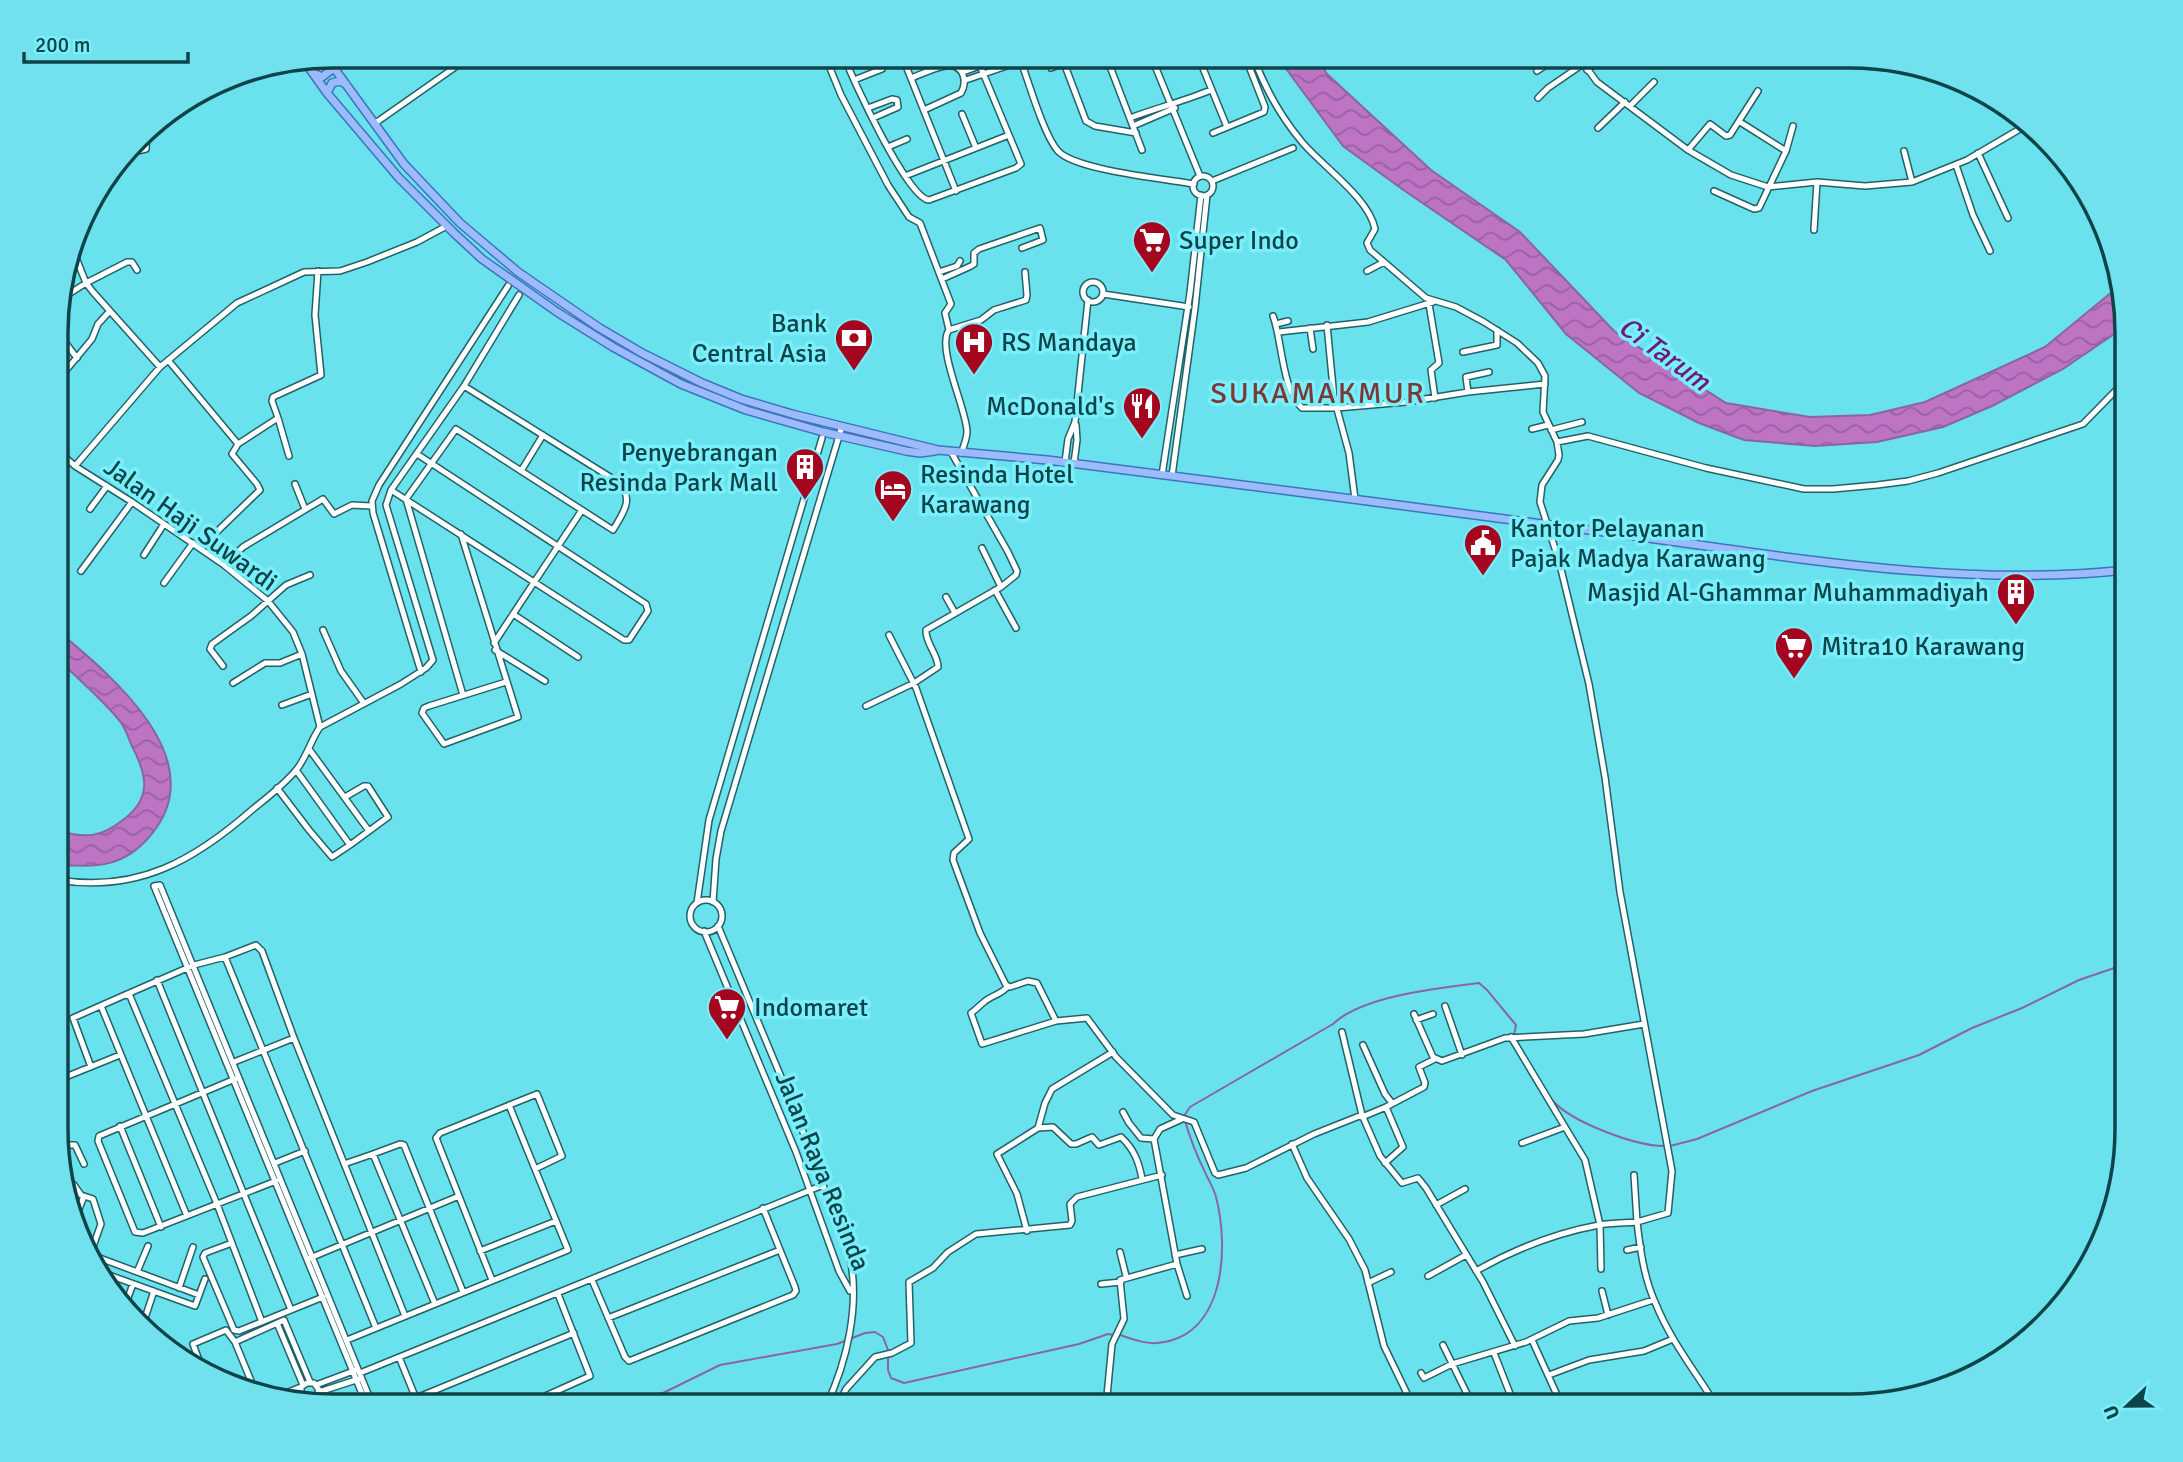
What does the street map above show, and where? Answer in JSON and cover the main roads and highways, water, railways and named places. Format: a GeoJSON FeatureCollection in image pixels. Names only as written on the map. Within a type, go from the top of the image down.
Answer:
{"type":"FeatureCollection","features":[{"type":"Feature","properties":{"kind":"main road"},"geometry":{"type":"LineString","coordinates":[[311,72],[322,77],[328,74],[329,68]]}},
{"type":"Feature","properties":{"kind":"main road"},"geometry":{"type":"LineString","coordinates":[[334,68],[404,164],[465,228],[512,267],[598,327],[642,353],[712,387],[761,406],[951,452],[1074,463],[1548,526],[1920,571],[2011,577],[2115,571]]}},
{"type":"Feature","properties":{"kind":"main road"},"geometry":{"type":"LineString","coordinates":[[311,72],[399,178],[482,260],[548,307],[613,347],[681,384],[746,410],[839,436],[906,451],[920,453],[938,450]]}},
{"type":"Feature","properties":{"kind":"main road"},"geometry":{"type":"LineString","coordinates":[[327,93],[332,82],[340,81],[347,85]]}},
{"type":"Feature","properties":{"kind":"water"},"geometry":{"type":"Polygon","coordinates":[[[1286,68],[1323,68],[1431,170],[1520,232],[1615,332],[1726,403],[1810,417],[1870,415],[1925,402],[2045,347],[2111,293],[2115,334],[2063,369],[1992,406],[1943,427],[1877,442],[1815,446],[1744,440],[1699,423],[1639,393],[1566,334],[1506,260],[1343,146],[1286,68]]]}},
{"type":"Feature","properties":{"kind":"water"},"geometry":{"type":"Polygon","coordinates":[[[68,640],[104,671],[149,722],[164,750],[171,779],[167,808],[150,836],[130,854],[109,863],[68,865],[68,833],[92,835],[115,826],[133,811],[143,793],[143,775],[136,755],[121,723],[68,669],[68,640]]]}},
{"type":"Feature","properties":{"kind":"waterway"},"geometry":{"type":"LineString","coordinates":[[1670,1146],[1697,1139],[1812,1091],[1919,1055],[2079,980],[2115,968]]}},
{"type":"Feature","properties":{"kind":"waterway"},"geometry":{"type":"LineString","coordinates":[[1184,1116],[1190,1107],[1346,1014],[1381,1000],[1479,983],[1516,1025],[1514,1035]]}},
{"type":"Feature","properties":{"kind":"waterway"},"geometry":{"type":"LineString","coordinates":[[1552,1100],[1573,1116],[1604,1131],[1637,1142],[1664,1146]]}},
{"type":"Feature","properties":{"kind":"waterway"},"geometry":{"type":"LineString","coordinates":[[1120,1335],[1152,1343],[1180,1337],[1197,1325],[1209,1307],[1217,1286],[1221,1264],[1220,1217],[1215,1194],[1185,1121]]}},
{"type":"Feature","properties":{"kind":"waterway"},"geometry":{"type":"LineString","coordinates":[[659,1394],[720,1365],[837,1344],[865,1333],[875,1332],[883,1337],[888,1350],[888,1370],[891,1378],[904,1383],[1079,1344],[1108,1334],[1114,1335]]}},
{"type":"Feature","properties":{"kind":"place","name":"Super Indo"},"geometry":{"type":"Point","coordinates":[1152,274]}},
{"type":"Feature","properties":{"kind":"place","name":"Bank Central Asia"},"geometry":{"type":"Point","coordinates":[854,372]}},
{"type":"Feature","properties":{"kind":"place","name":"RS Mandaya"},"geometry":{"type":"Point","coordinates":[974,376]}},
{"type":"Feature","properties":{"kind":"place","name":"McDonald's"},"geometry":{"type":"Point","coordinates":[1142,440]}},
{"type":"Feature","properties":{"kind":"place","name":"Penyebrangan Resinda Park Mall"},"geometry":{"type":"Point","coordinates":[805,501]}},
{"type":"Feature","properties":{"kind":"place","name":"Resinda Hotel Karawang"},"geometry":{"type":"Point","coordinates":[893,523]}},
{"type":"Feature","properties":{"kind":"place","name":"Kantor Pelayanan Pajak Madya Karawang"},"geometry":{"type":"Point","coordinates":[1483,577]}},
{"type":"Feature","properties":{"kind":"place","name":"Masjid Al-Ghammar Muhammadiyah"},"geometry":{"type":"Point","coordinates":[2016,626]}},
{"type":"Feature","properties":{"kind":"place","name":"Mitra10 Karawang"},"geometry":{"type":"Point","coordinates":[1794,680]}},
{"type":"Feature","properties":{"kind":"place","name":"Indomaret"},"geometry":{"type":"Point","coordinates":[727,1041]}},
{"type":"Feature","properties":{"kind":"district","name":"SUKAMAKMUR"},"geometry":{"type":"Point","coordinates":[1318,393]}},
{"type":"Feature","properties":{"kind":"water label","name":"Ci Tarum"},"geometry":{"type":"Point","coordinates":[1665,353]}}]}
